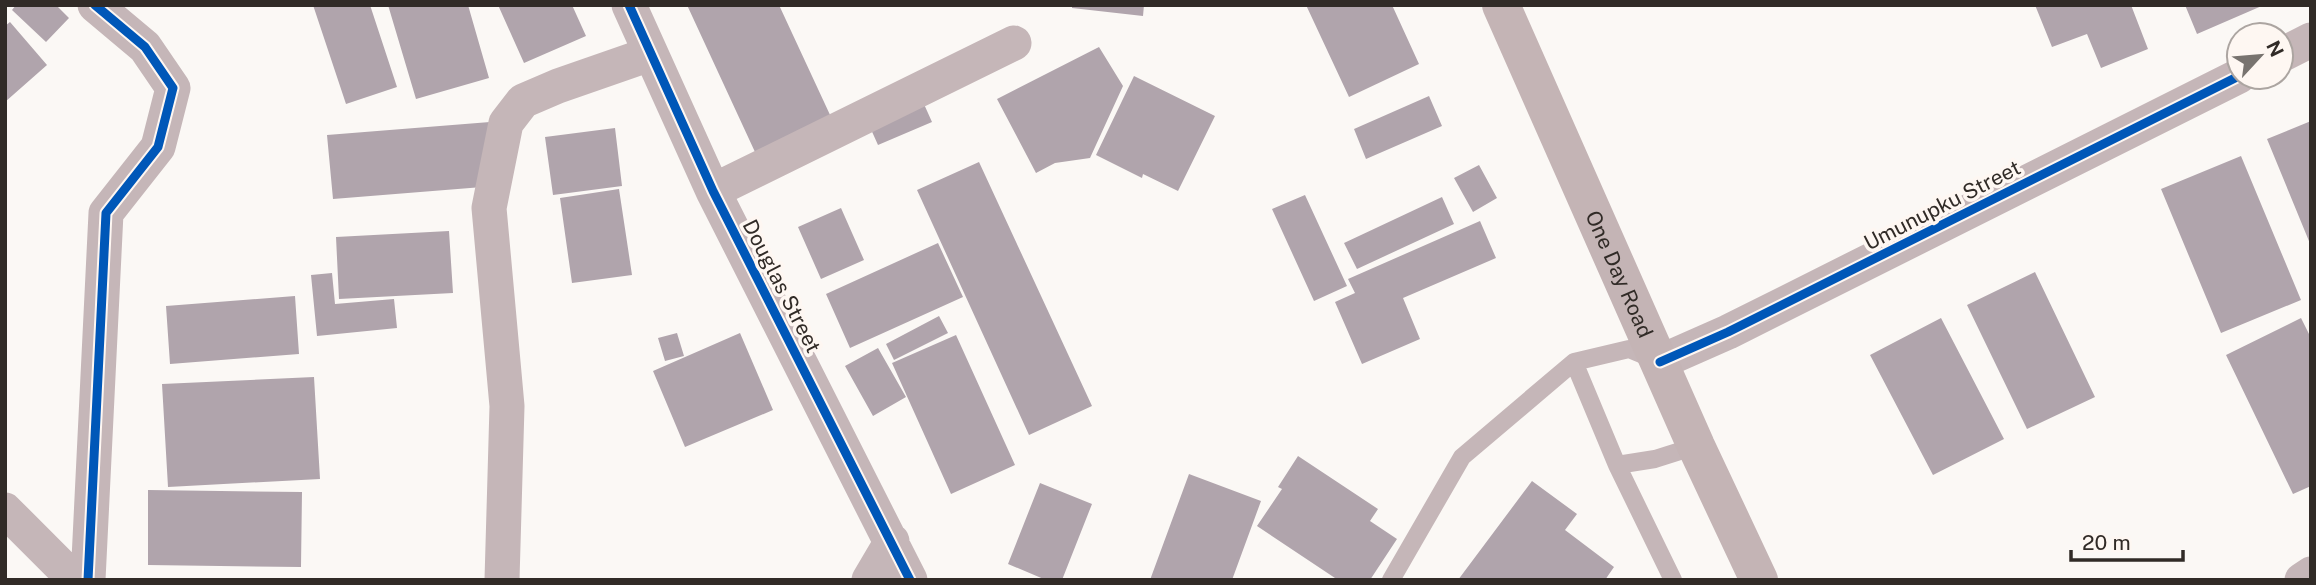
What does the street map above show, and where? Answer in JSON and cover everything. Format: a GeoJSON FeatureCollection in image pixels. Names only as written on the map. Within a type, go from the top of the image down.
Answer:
{"type":"FeatureCollection","features":[{"type":"Feature","properties":{"kind":"main road","name":"One Day Road"},"geometry":{"type":"LineString","coordinates":[[1501,5],[1696,446],[1759,580]]}},
{"type":"Feature","properties":{"kind":"street"},"geometry":{"type":"LineString","coordinates":[[88,580],[106,212],[158,147],[173,88],[145,47],[95,5]]}},
{"type":"Feature","properties":{"kind":"street","name":"Douglas Street"},"geometry":{"type":"LineString","coordinates":[[629,5],[713,191],[910,580]]}},
{"type":"Feature","properties":{"kind":"street"},"geometry":{"type":"LineString","coordinates":[[2295,48],[2311,40]]}},
{"type":"Feature","properties":{"kind":"street"},"geometry":{"type":"LineString","coordinates":[[713,191],[1014,43]]}},
{"type":"Feature","properties":{"kind":"street"},"geometry":{"type":"LineString","coordinates":[[502,580],[507,406],[489,208],[506,123],[523,101],[650,54]]}},
{"type":"Feature","properties":{"kind":"street","name":"Umunupku Street"},"geometry":{"type":"LineString","coordinates":[[1660,362],[1740,326],[2225,83]]}},
{"type":"Feature","properties":{"kind":"street"},"geometry":{"type":"LineString","coordinates":[[5,510],[75,580]]}},
{"type":"Feature","properties":{"kind":"street"},"geometry":{"type":"LineString","coordinates":[[869,580],[892,541]]}},
{"type":"Feature","properties":{"kind":"street"},"geometry":{"type":"LineString","coordinates":[[2302,580],[2311,574]]}},
{"type":"Feature","properties":{"kind":"lane"},"geometry":{"type":"LineString","coordinates":[[1391,580],[1462,457],[1574,362],[1629,349],[1660,362]]}},
{"type":"Feature","properties":{"kind":"lane"},"geometry":{"type":"LineString","coordinates":[[1574,362],[1617,465],[1673,580]]}},
{"type":"Feature","properties":{"kind":"lane"},"geometry":{"type":"LineString","coordinates":[[1617,465],[1655,460],[1696,446]]}},
{"type":"Feature","properties":{"kind":"building"},"geometry":{"type":"Polygon","coordinates":[[[16,5],[56,5],[69,18],[46,42],[12,10],[16,5]]]}},
{"type":"Feature","properties":{"kind":"building"},"geometry":{"type":"Polygon","coordinates":[[[313,5],[370,5],[397,87],[346,104],[313,5]]]}},
{"type":"Feature","properties":{"kind":"building"},"geometry":{"type":"Polygon","coordinates":[[[388,5],[468,5],[489,78],[416,99],[388,5]]]}},
{"type":"Feature","properties":{"kind":"building"},"geometry":{"type":"Polygon","coordinates":[[[498,5],[572,5],[586,36],[524,63],[498,5]]]}},
{"type":"Feature","properties":{"kind":"building"},"geometry":{"type":"Polygon","coordinates":[[[687,5],[779,5],[831,117],[755,152],[687,5]]]}},
{"type":"Feature","properties":{"kind":"building"},"geometry":{"type":"Polygon","coordinates":[[[1072,5],[1144,5],[1143,16],[1072,8],[1072,5]]]}},
{"type":"Feature","properties":{"kind":"building"},"geometry":{"type":"Polygon","coordinates":[[[1306,5],[1392,5],[1419,64],[1349,97],[1306,5]]]}},
{"type":"Feature","properties":{"kind":"building"},"geometry":{"type":"Polygon","coordinates":[[[2035,5],[2131,5],[2148,49],[2101,68],[2087,34],[2052,47],[2035,5]]]}},
{"type":"Feature","properties":{"kind":"building"},"geometry":{"type":"Polygon","coordinates":[[[2185,5],[2264,5],[2225,21],[2197,34],[2185,5]]]}},
{"type":"Feature","properties":{"kind":"building"},"geometry":{"type":"Polygon","coordinates":[[[10,22],[47,65],[5,102],[5,26],[10,22]]]}},
{"type":"Feature","properties":{"kind":"building"},"geometry":{"type":"Polygon","coordinates":[[[1099,47],[1123,86],[1090,158],[1055,163],[1036,173],[997,99],[1099,47]]]}},
{"type":"Feature","properties":{"kind":"building"},"geometry":{"type":"Polygon","coordinates":[[[1134,76],[1215,116],[1178,191],[1143,174],[1142,178],[1096,155],[1134,76]]]}},
{"type":"Feature","properties":{"kind":"building"},"geometry":{"type":"Polygon","coordinates":[[[919,93],[932,122],[878,145],[865,116],[919,93]]]}},
{"type":"Feature","properties":{"kind":"building"},"geometry":{"type":"Polygon","coordinates":[[[1429,96],[1442,126],[1366,159],[1354,129],[1429,96]]]}},
{"type":"Feature","properties":{"kind":"building"},"geometry":{"type":"Polygon","coordinates":[[[2311,121],[2311,246],[2267,139],[2311,121]]]}},
{"type":"Feature","properties":{"kind":"building"},"geometry":{"type":"Polygon","coordinates":[[[490,122],[495,186],[333,199],[327,135],[490,122]]]}},
{"type":"Feature","properties":{"kind":"building"},"geometry":{"type":"Polygon","coordinates":[[[615,128],[622,186],[553,195],[545,137],[615,128]]]}},
{"type":"Feature","properties":{"kind":"building"},"geometry":{"type":"Polygon","coordinates":[[[2241,156],[2301,300],[2221,333],[2161,189],[2241,156]]]}},
{"type":"Feature","properties":{"kind":"building"},"geometry":{"type":"Polygon","coordinates":[[[979,162],[1092,406],[1029,435],[917,190],[979,162]]]}},
{"type":"Feature","properties":{"kind":"building"},"geometry":{"type":"Polygon","coordinates":[[[1479,165],[1497,198],[1473,212],[1454,178],[1479,165]]]}},
{"type":"Feature","properties":{"kind":"building"},"geometry":{"type":"Polygon","coordinates":[[[619,189],[632,275],[572,283],[560,198],[619,189]]]}},
{"type":"Feature","properties":{"kind":"building"},"geometry":{"type":"Polygon","coordinates":[[[1305,195],[1347,286],[1314,301],[1272,209],[1305,195]]]}},
{"type":"Feature","properties":{"kind":"building"},"geometry":{"type":"Polygon","coordinates":[[[1442,197],[1454,224],[1357,269],[1344,243],[1442,197]]]}},
{"type":"Feature","properties":{"kind":"building"},"geometry":{"type":"Polygon","coordinates":[[[841,208],[864,260],[821,279],[798,227],[841,208]]]}},
{"type":"Feature","properties":{"kind":"building"},"geometry":{"type":"Polygon","coordinates":[[[1480,221],[1496,258],[1403,298],[1420,339],[1362,364],[1335,302],[1355,293],[1348,279],[1480,221]]]}},
{"type":"Feature","properties":{"kind":"building"},"geometry":{"type":"Polygon","coordinates":[[[449,231],[453,293],[339,299],[336,237],[449,231]]]}},
{"type":"Feature","properties":{"kind":"building"},"geometry":{"type":"Polygon","coordinates":[[[938,243],[963,297],[850,348],[826,294],[938,243]]]}},
{"type":"Feature","properties":{"kind":"building"},"geometry":{"type":"Polygon","coordinates":[[[2035,272],[2095,397],[2027,429],[1967,305],[2035,272]]]}},
{"type":"Feature","properties":{"kind":"building"},"geometry":{"type":"Polygon","coordinates":[[[332,273],[335,304],[394,299],[397,328],[317,336],[311,275],[332,273]]]}},
{"type":"Feature","properties":{"kind":"building"},"geometry":{"type":"Polygon","coordinates":[[[295,296],[299,354],[170,364],[166,306],[295,296]]]}},
{"type":"Feature","properties":{"kind":"building"},"geometry":{"type":"Polygon","coordinates":[[[939,316],[948,333],[894,360],[886,344],[939,316]]]}},
{"type":"Feature","properties":{"kind":"building"},"geometry":{"type":"Polygon","coordinates":[[[1941,318],[2004,439],[1933,475],[1870,355],[1941,318]]]}},
{"type":"Feature","properties":{"kind":"building"},"geometry":{"type":"Polygon","coordinates":[[[2301,318],[2311,338],[2311,486],[2293,494],[2226,355],[2301,318]]]}},
{"type":"Feature","properties":{"kind":"building"},"geometry":{"type":"Polygon","coordinates":[[[677,333],[684,356],[665,361],[658,338],[677,333]]]}},
{"type":"Feature","properties":{"kind":"building"},"geometry":{"type":"Polygon","coordinates":[[[740,333],[773,410],[685,447],[653,371],[740,333]]]}},
{"type":"Feature","properties":{"kind":"building"},"geometry":{"type":"Polygon","coordinates":[[[956,335],[1015,465],[951,494],[892,363],[956,335]]]}},
{"type":"Feature","properties":{"kind":"building"},"geometry":{"type":"Polygon","coordinates":[[[878,348],[906,397],[873,416],[845,366],[878,348]]]}},
{"type":"Feature","properties":{"kind":"building"},"geometry":{"type":"Polygon","coordinates":[[[314,377],[320,479],[168,487],[162,384],[314,377]]]}},
{"type":"Feature","properties":{"kind":"building"},"geometry":{"type":"Polygon","coordinates":[[[1298,456],[1378,509],[1370,521],[1397,539],[1370,580],[1338,580],[1257,526],[1282,489],[1278,487],[1298,456]]]}},
{"type":"Feature","properties":{"kind":"building"},"geometry":{"type":"Polygon","coordinates":[[[1189,474],[1261,501],[1232,580],[1150,580],[1189,474]]]}},
{"type":"Feature","properties":{"kind":"building"},"geometry":{"type":"Polygon","coordinates":[[[1532,481],[1577,514],[1565,530],[1614,567],[1605,580],[1458,580],[1532,481]]]}},
{"type":"Feature","properties":{"kind":"building"},"geometry":{"type":"Polygon","coordinates":[[[1040,483],[1092,504],[1062,580],[1046,580],[1008,564],[1040,483]]]}},
{"type":"Feature","properties":{"kind":"building"},"geometry":{"type":"Polygon","coordinates":[[[148,490],[302,492],[301,567],[148,565],[148,490]]]}},
{"type":"Feature","properties":{"kind":"cycle path"},"geometry":{"type":"LineString","coordinates":[[88,580],[106,213],[158,147],[173,88],[145,47],[95,5]]}},
{"type":"Feature","properties":{"kind":"cycle path"},"geometry":{"type":"LineString","coordinates":[[629,5],[713,191],[910,580]]}},
{"type":"Feature","properties":{"kind":"cycle path"},"geometry":{"type":"LineString","coordinates":[[1660,362],[1728,332],[2225,83]]}}]}
